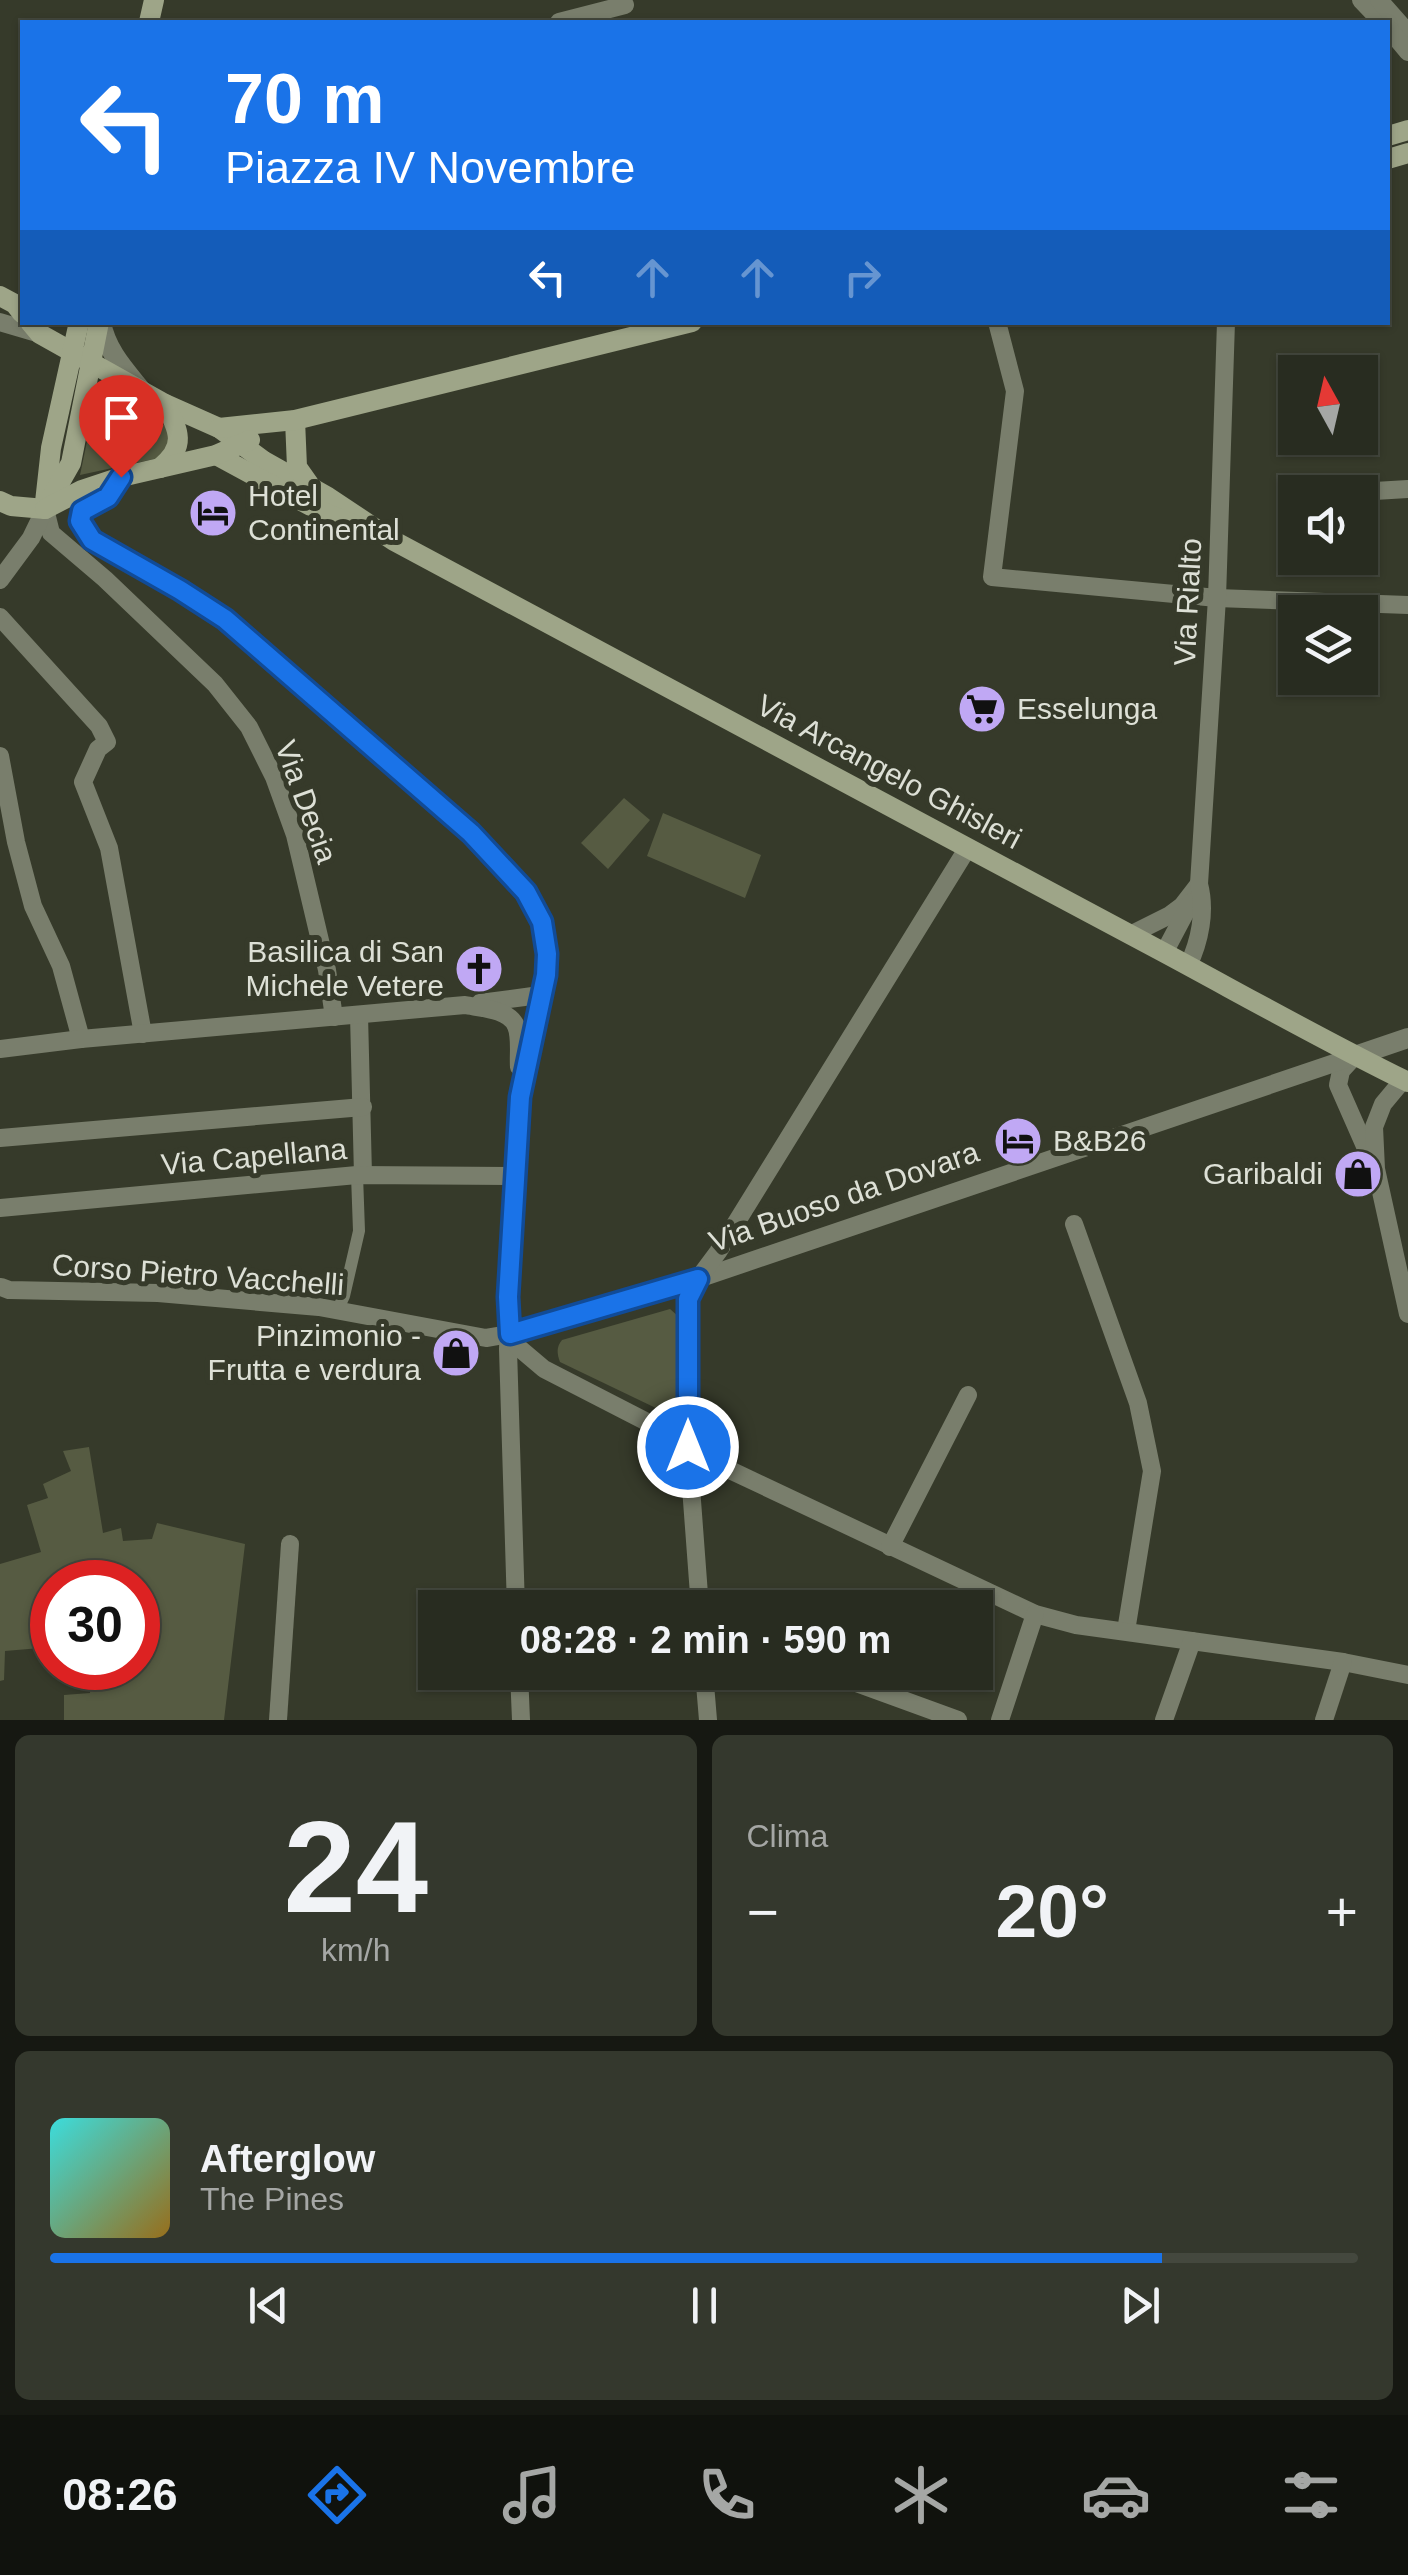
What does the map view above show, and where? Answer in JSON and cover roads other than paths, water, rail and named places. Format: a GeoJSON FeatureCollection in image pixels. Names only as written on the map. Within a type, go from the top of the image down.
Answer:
{"type":"FeatureCollection","features":[{"type":"Feature","properties":{"kind":"main road"},"geometry":{"type":"LineString","coordinates":[[0,296],[20,311]]}},
{"type":"Feature","properties":{"kind":"main road"},"geometry":{"type":"LineString","coordinates":[[45,508],[51,448],[78,325]]}},
{"type":"Feature","properties":{"kind":"main road"},"geometry":{"type":"LineString","coordinates":[[45,508],[71,463],[99,325]]}},
{"type":"Feature","properties":{"kind":"main road"},"geometry":{"type":"LineString","coordinates":[[219,428],[296,420],[680,325]]}},
{"type":"Feature","properties":{"kind":"main road","name":"Via Arcangelo Ghisleri"},"geometry":{"type":"LineString","coordinates":[[35,328],[142,391],[219,428],[264,461],[394,541],[966,850],[1355,1056],[1406,1078]]}},
{"type":"Feature","properties":{"kind":"main road"},"geometry":{"type":"LineString","coordinates":[[159,469],[171,459],[179,440],[166,404]]}},
{"type":"Feature","properties":{"kind":"main road"},"geometry":{"type":"LineString","coordinates":[[0,500],[11,506],[45,508],[121,477],[216,455],[296,420]]}},
{"type":"Feature","properties":{"kind":"main road"},"geometry":{"type":"LineString","coordinates":[[296,420],[297,467],[314,489]]}},
{"type":"Feature","properties":{"kind":"main road","name":"Via Arcangelo Ghisleri"},"geometry":{"type":"LineString","coordinates":[[216,455],[320,512],[394,541]]}},
{"type":"Feature","properties":{"kind":"street"},"geometry":{"type":"LineString","coordinates":[[1361,0],[1380,20]]}},
{"type":"Feature","properties":{"kind":"street"},"geometry":{"type":"LineString","coordinates":[[1379,0],[1407,42]]}},
{"type":"Feature","properties":{"kind":"street"},"geometry":{"type":"LineString","coordinates":[[567,20],[625,5]]}},
{"type":"Feature","properties":{"kind":"street"},"geometry":{"type":"LineString","coordinates":[[0,322],[35,328]]}},
{"type":"Feature","properties":{"kind":"street"},"geometry":{"type":"LineString","coordinates":[[101,325],[116,359],[142,391]]}},
{"type":"Feature","properties":{"kind":"street"},"geometry":{"type":"LineString","coordinates":[[998,325],[1015,391],[992,577],[1217,598],[1408,605]]}},
{"type":"Feature","properties":{"kind":"street","name":"Via Rialto"},"geometry":{"type":"LineString","coordinates":[[1188,966],[1200,932],[1199,884],[1217,598],[1226,325]]}},
{"type":"Feature","properties":{"kind":"street"},"geometry":{"type":"LineString","coordinates":[[121,477],[108,497],[82,511],[80,521],[92,540],[225,619],[471,833],[526,892],[542,922],[546,975],[520,1097],[508,1305],[515,1590]]}},
{"type":"Feature","properties":{"kind":"street"},"geometry":{"type":"LineString","coordinates":[[1378,491],[1408,490]]}},
{"type":"Feature","properties":{"kind":"street"},"geometry":{"type":"LineString","coordinates":[[0,580],[31,538],[45,508]]}},
{"type":"Feature","properties":{"kind":"street","name":"Via Decia"},"geometry":{"type":"LineString","coordinates":[[45,508],[51,533],[105,578],[215,684],[249,726],[274,778],[295,836],[334,1017]]}},
{"type":"Feature","properties":{"kind":"street"},"geometry":{"type":"LineString","coordinates":[[105,578],[121,558]]}},
{"type":"Feature","properties":{"kind":"street"},"geometry":{"type":"LineString","coordinates":[[0,618],[99,726],[107,742],[98,749],[82,782],[109,848],[143,1034]]}},
{"type":"Feature","properties":{"kind":"street"},"geometry":{"type":"LineString","coordinates":[[0,756],[33,906],[62,966],[82,1039]]}},
{"type":"Feature","properties":{"kind":"street"},"geometry":{"type":"LineString","coordinates":[[699,1590],[688,1447],[688,1299],[966,850]]}},
{"type":"Feature","properties":{"kind":"street"},"geometry":{"type":"LineString","coordinates":[[1130,935],[1170,915],[1199,884]]}},
{"type":"Feature","properties":{"kind":"street","name":"Via Rialto"},"geometry":{"type":"LineString","coordinates":[[1164,952],[1199,884]]}},
{"type":"Feature","properties":{"kind":"street"},"geometry":{"type":"LineString","coordinates":[[0,1049],[464,1006],[540,995]]}},
{"type":"Feature","properties":{"kind":"street"},"geometry":{"type":"LineString","coordinates":[[464,1006],[498,1013],[516,1026],[520,1097]]}},
{"type":"Feature","properties":{"kind":"street"},"geometry":{"type":"LineString","coordinates":[[338,1310],[359,1231],[363,1107],[359,1015]]}},
{"type":"Feature","properties":{"kind":"street","name":"Via Buoso da Dovara"},"geometry":{"type":"LineString","coordinates":[[510,1334],[698,1279],[1408,1038]]}},
{"type":"Feature","properties":{"kind":"street"},"geometry":{"type":"LineString","coordinates":[[1355,1056],[1342,1071],[1338,1085],[1376,1169]]}},
{"type":"Feature","properties":{"kind":"street"},"geometry":{"type":"LineString","coordinates":[[1406,1078],[1383,1104],[1374,1126],[1376,1169],[1408,1314]]}},
{"type":"Feature","properties":{"kind":"street"},"geometry":{"type":"LineString","coordinates":[[0,1138],[363,1107]]}},
{"type":"Feature","properties":{"kind":"street","name":"Via Capellana"},"geometry":{"type":"LineString","coordinates":[[0,1208],[360,1175],[514,1176]]}},
{"type":"Feature","properties":{"kind":"street"},"geometry":{"type":"LineString","coordinates":[[1074,1224],[1138,1404],[1152,1471],[1126,1631]]}},
{"type":"Feature","properties":{"kind":"street","name":"Corso Pietro Vacchelli"},"geometry":{"type":"LineString","coordinates":[[0,1285],[9,1290],[158,1293],[338,1310],[486,1338],[510,1334]]}},
{"type":"Feature","properties":{"kind":"street"},"geometry":{"type":"LineString","coordinates":[[510,1334],[544,1369],[688,1447],[1035,1614],[1076,1626],[1343,1662],[1408,1675]]}},
{"type":"Feature","properties":{"kind":"street"},"geometry":{"type":"LineString","coordinates":[[890,1546],[968,1395]]}},
{"type":"Feature","properties":{"kind":"street"},"geometry":{"type":"LineString","coordinates":[[278,1720],[290,1544]]}},
{"type":"Feature","properties":{"kind":"street"},"geometry":{"type":"LineString","coordinates":[[1000,1720],[1035,1614]]}},
{"type":"Feature","properties":{"kind":"street"},"geometry":{"type":"LineString","coordinates":[[1164,1720],[1192,1640]]}},
{"type":"Feature","properties":{"kind":"street"},"geometry":{"type":"LineString","coordinates":[[1324,1720],[1343,1662]]}},
{"type":"Feature","properties":{"kind":"street"},"geometry":{"type":"LineString","coordinates":[[519,1690],[520,1720]]}},
{"type":"Feature","properties":{"kind":"street"},"geometry":{"type":"LineString","coordinates":[[706,1690],[708,1720]]}},
{"type":"Feature","properties":{"kind":"street"},"geometry":{"type":"LineString","coordinates":[[876,1690],[958,1720]]}},
{"type":"Feature","properties":{"kind":"place","name":"Hotel Continental"},"geometry":{"type":"Point","coordinates":[213,513]}},
{"type":"Feature","properties":{"kind":"place","name":"Esselunga"},"geometry":{"type":"Point","coordinates":[982,709]}},
{"type":"Feature","properties":{"kind":"place","name":"Basilica di San Michele Vetere"},"geometry":{"type":"Point","coordinates":[479,969]}},
{"type":"Feature","properties":{"kind":"place","name":"B&B26"},"geometry":{"type":"Point","coordinates":[1018,1141]}},
{"type":"Feature","properties":{"kind":"place","name":"Garibaldi"},"geometry":{"type":"Point","coordinates":[1358,1174]}},
{"type":"Feature","properties":{"kind":"place","name":"Pinzimonio - Frutta e verdura"},"geometry":{"type":"Point","coordinates":[456,1353]}}]}
